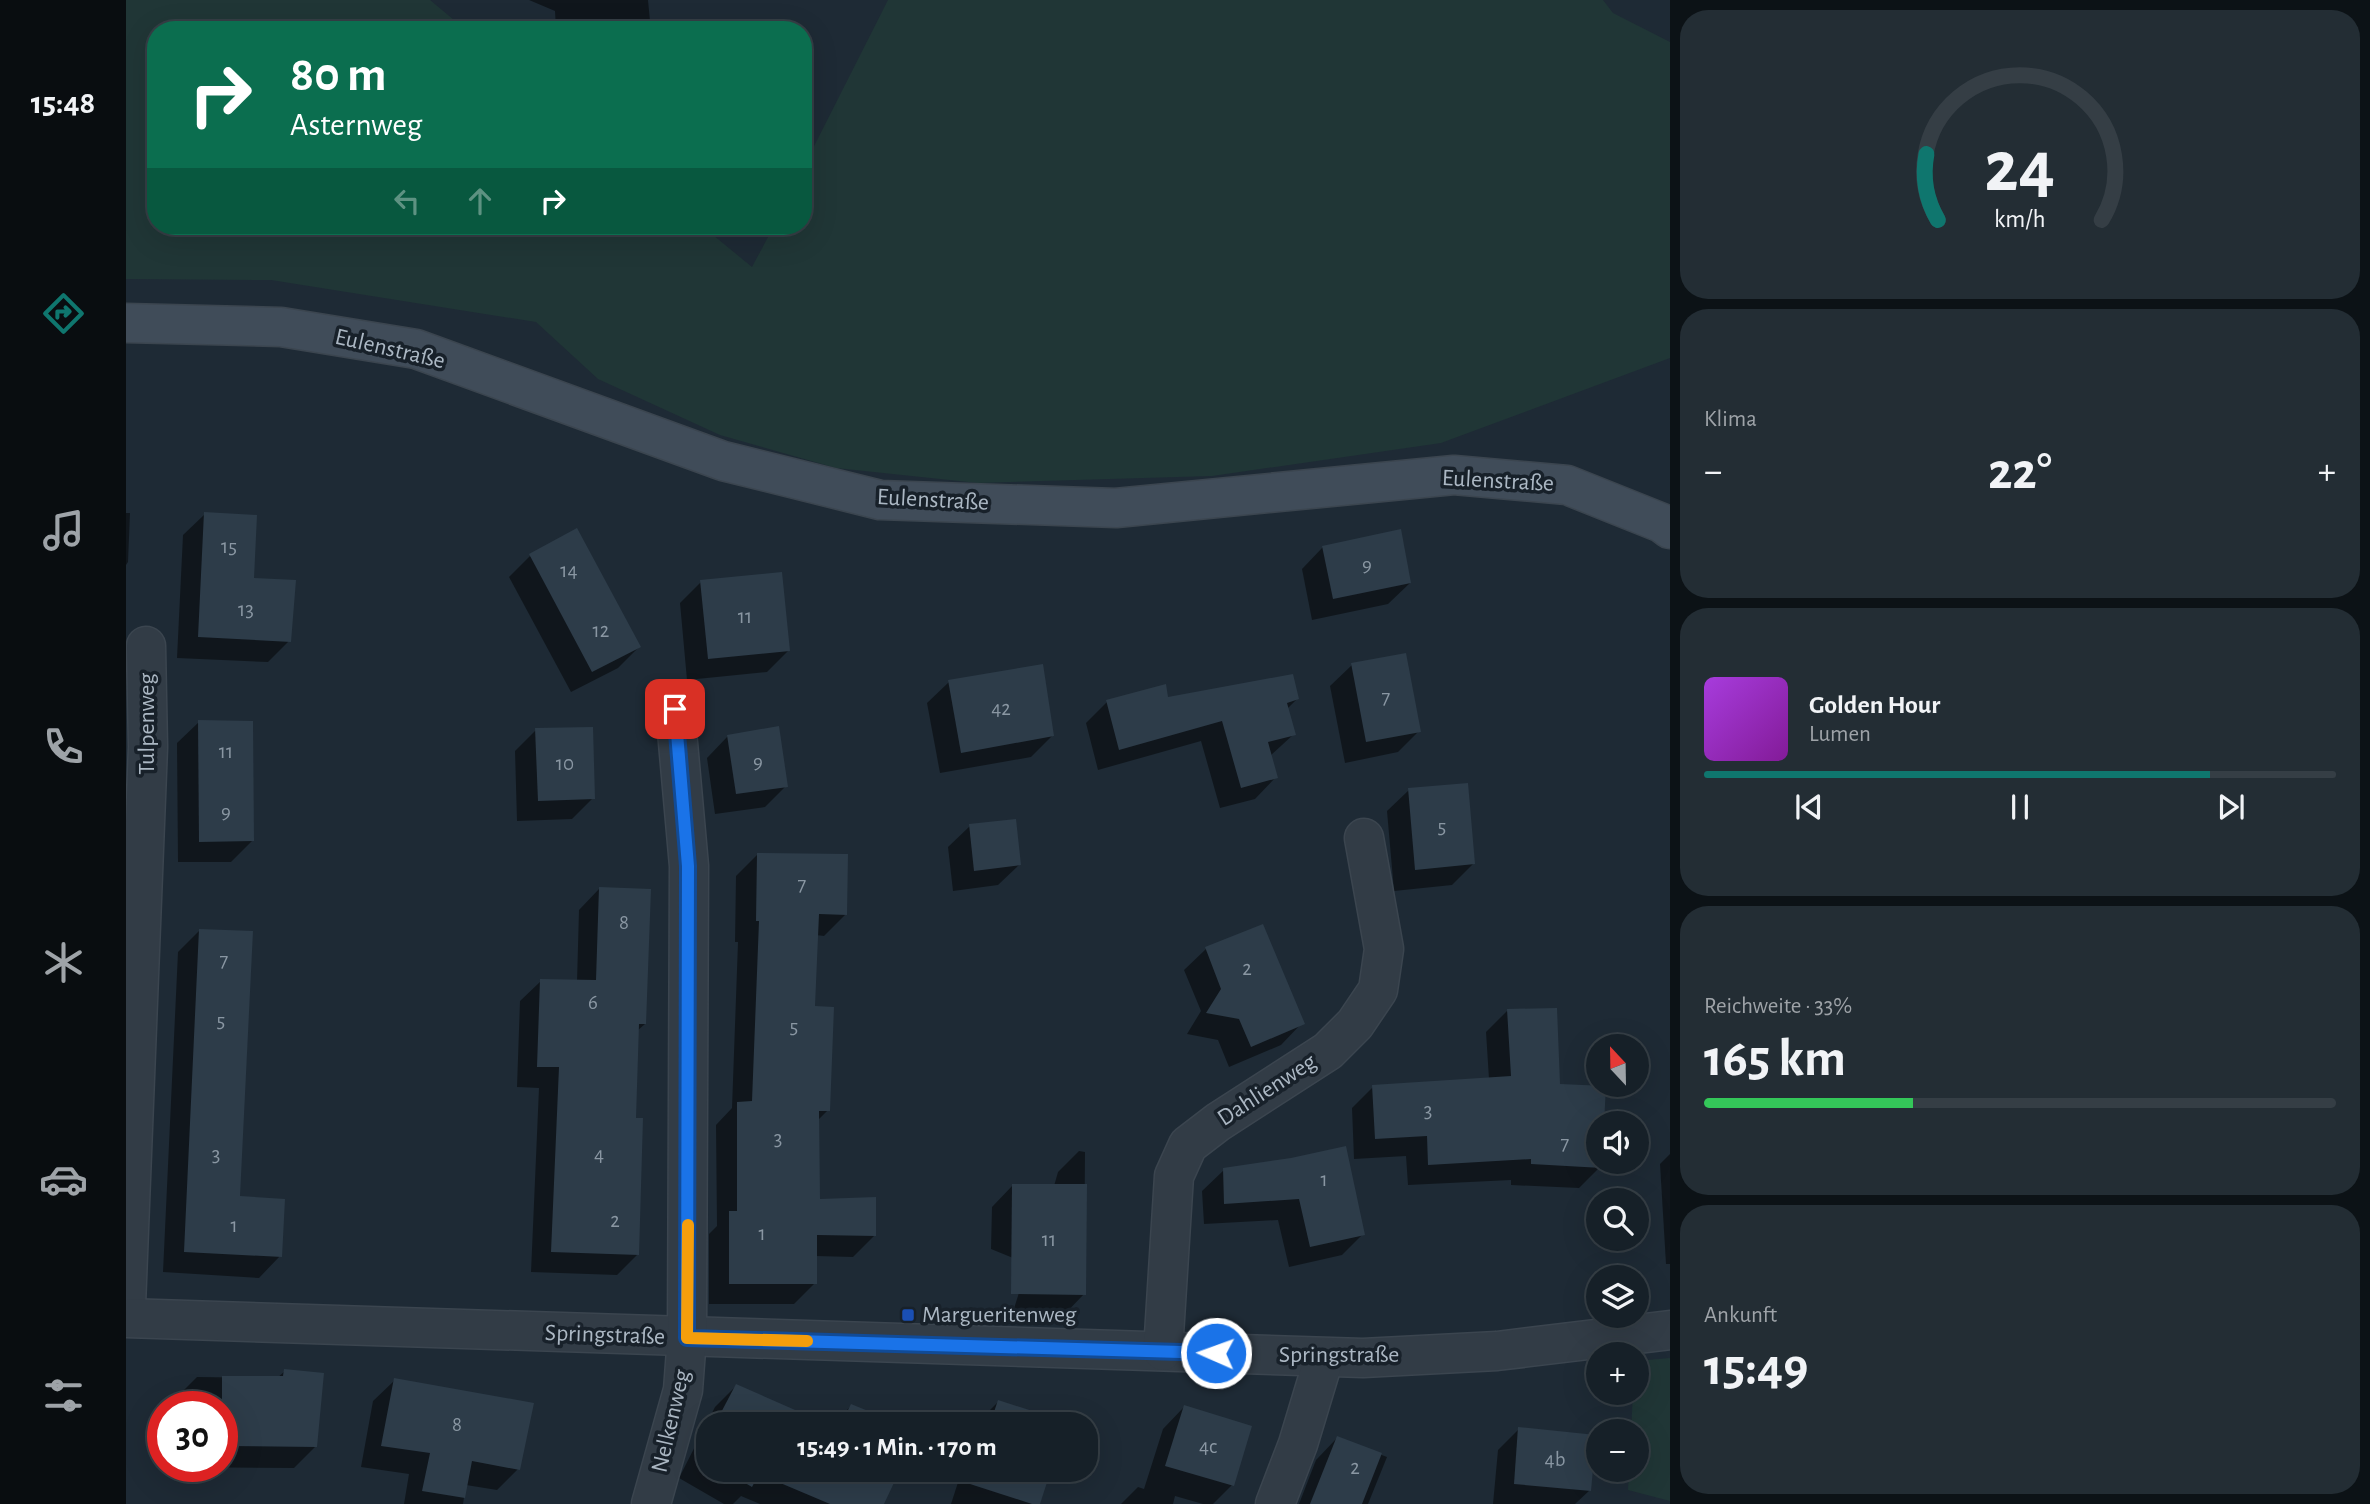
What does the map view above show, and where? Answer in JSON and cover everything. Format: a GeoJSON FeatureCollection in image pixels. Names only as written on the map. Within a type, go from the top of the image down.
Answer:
{"type":"FeatureCollection","features":[{"type":"Feature","properties":{"kind":"main road","name":"Eulenstraße"},"geometry":{"type":"LineString","coordinates":[[126,323],[281,327],[416,349],[723,461],[880,500],[1116,508],[1454,475],[1567,485],[1662,523],[1670,529]]}},
{"type":"Feature","properties":{"kind":"street","name":"Tulpenweg"},"geometry":{"type":"LineString","coordinates":[[126,1306],[148,747],[146,646]]}},
{"type":"Feature","properties":{"kind":"street","name":"Nelkenweg"},"geometry":{"type":"LineString","coordinates":[[651,1504],[683,1390],[687,1338],[688,866],[675,709]]}},
{"type":"Feature","properties":{"kind":"street","name":"Dahlienweg"},"geometry":{"type":"LineString","coordinates":[[1163,1351],[1174,1176],[1188,1145],[1218,1122],[1328,1051],[1355,1024],[1378,990],[1384,949],[1364,838]]}},
{"type":"Feature","properties":{"kind":"street","name":"Springstraße"},"geometry":{"type":"LineString","coordinates":[[126,1318],[1363,1358],[1497,1351],[1670,1330]]}},
{"type":"Feature","properties":{"kind":"street"},"geometry":{"type":"LineString","coordinates":[[1275,1504],[1298,1444],[1324,1357]]}},
{"type":"Feature","properties":{"kind":"green space"},"geometry":{"type":"Polygon","coordinates":[[[126,0],[430,0],[455,21],[147,21],[147,235],[713,235],[752,267],[769,235],[812,235],[812,150],[888,0],[1603,0],[1613,13],[1670,42],[1670,358],[1441,443],[1212,476],[978,483],[836,468],[720,435],[598,379],[536,322],[271,280],[126,279],[126,0]]]}},
{"type":"Feature","properties":{"kind":"green space"},"geometry":{"type":"Polygon","coordinates":[[[1670,1358],[1670,1501],[1628,1490],[1628,1482],[1649,1482],[1649,1419],[1632,1419],[1632,1405],[1649,1405],[1649,1360],[1670,1358]]]}},
{"type":"Feature","properties":{"kind":"building"},"geometry":{"type":"Polygon","coordinates":[[[204,512],[257,515],[254,578],[296,580],[291,642],[198,637],[204,512]]]}},
{"type":"Feature","properties":{"kind":"building"},"geometry":{"type":"Polygon","coordinates":[[[577,528],[641,647],[592,672],[529,554],[577,528]]]}},
{"type":"Feature","properties":{"kind":"building"},"geometry":{"type":"Polygon","coordinates":[[[1401,529],[1411,583],[1333,599],[1322,546],[1401,529]]]}},
{"type":"Feature","properties":{"kind":"building"},"geometry":{"type":"Polygon","coordinates":[[[782,572],[790,651],[708,659],[700,580],[782,572]]]}},
{"type":"Feature","properties":{"kind":"building"},"geometry":{"type":"Polygon","coordinates":[[[1406,653],[1421,732],[1366,742],[1351,663],[1406,653]]]}},
{"type":"Feature","properties":{"kind":"building"},"geometry":{"type":"Polygon","coordinates":[[[1043,664],[1054,736],[961,753],[948,680],[1043,664]]]}},
{"type":"Feature","properties":{"kind":"building"},"geometry":{"type":"Polygon","coordinates":[[[1293,674],[1299,699],[1287,703],[1296,735],[1268,742],[1278,778],[1241,788],[1222,721],[1119,750],[1106,700],[1166,684],[1168,697],[1293,674]]]}},
{"type":"Feature","properties":{"kind":"building"},"geometry":{"type":"Polygon","coordinates":[[[198,720],[253,721],[254,841],[199,842],[198,720]]]}},
{"type":"Feature","properties":{"kind":"building"},"geometry":{"type":"Polygon","coordinates":[[[779,726],[788,787],[736,794],[727,735],[779,726]]]}},
{"type":"Feature","properties":{"kind":"building"},"geometry":{"type":"Polygon","coordinates":[[[593,727],[595,799],[538,801],[535,728],[593,727]]]}},
{"type":"Feature","properties":{"kind":"building"},"geometry":{"type":"Polygon","coordinates":[[[1468,783],[1475,864],[1415,870],[1408,788],[1468,783]]]}},
{"type":"Feature","properties":{"kind":"building"},"geometry":{"type":"Polygon","coordinates":[[[1016,819],[1021,865],[974,871],[969,824],[1016,819]]]}},
{"type":"Feature","properties":{"kind":"building"},"geometry":{"type":"Polygon","coordinates":[[[757,853],[848,854],[847,915],[819,914],[815,1006],[834,1007],[830,1111],[819,1111],[820,1199],[876,1197],[876,1236],[817,1235],[817,1284],[729,1284],[729,1211],[737,1211],[737,1102],[752,1101],[759,921],[756,921],[757,853]]]}},
{"type":"Feature","properties":{"kind":"building"},"geometry":{"type":"Polygon","coordinates":[[[599,887],[651,889],[646,1024],[639,1024],[636,1118],[643,1118],[639,1255],[551,1252],[559,1067],[537,1067],[540,979],[596,980],[599,887]]]}},
{"type":"Feature","properties":{"kind":"building"},"geometry":{"type":"Polygon","coordinates":[[[1263,924],[1305,1024],[1251,1047],[1239,1019],[1206,1013],[1221,989],[1205,947],[1263,924]]]}},
{"type":"Feature","properties":{"kind":"building"},"geometry":{"type":"Polygon","coordinates":[[[199,929],[253,931],[240,1196],[285,1199],[282,1257],[184,1252],[199,929]]]}},
{"type":"Feature","properties":{"kind":"building"},"geometry":{"type":"Polygon","coordinates":[[[1557,1008],[1560,1084],[1586,1085],[1586,1097],[1605,1097],[1605,1111],[1586,1111],[1586,1167],[1531,1164],[1531,1159],[1428,1165],[1427,1136],[1375,1139],[1372,1085],[1511,1076],[1507,1009],[1557,1008]]]}},
{"type":"Feature","properties":{"kind":"building"},"geometry":{"type":"Polygon","coordinates":[[[1346,1146],[1365,1235],[1310,1247],[1299,1199],[1224,1204],[1223,1168],[1291,1158],[1346,1146]]]}},
{"type":"Feature","properties":{"kind":"building"},"geometry":{"type":"Polygon","coordinates":[[[1012,1184],[1087,1184],[1086,1295],[1011,1294],[1012,1184]]]}},
{"type":"Feature","properties":{"kind":"building"},"geometry":{"type":"Polygon","coordinates":[[[284,1369],[324,1373],[317,1447],[238,1446],[238,1391],[222,1391],[222,1376],[283,1376],[284,1369]]]}},
{"type":"Feature","properties":{"kind":"building"},"geometry":{"type":"Polygon","coordinates":[[[394,1378],[534,1403],[520,1470],[472,1461],[465,1498],[422,1491],[430,1453],[381,1446],[394,1378]]]}},
{"type":"Feature","properties":{"kind":"building"},"geometry":{"type":"Polygon","coordinates":[[[736,1384],[800,1412],[721,1412],[736,1384]]]}},
{"type":"Feature","properties":{"kind":"building"},"geometry":{"type":"Polygon","coordinates":[[[998,1400],[1036,1412],[994,1412],[998,1400]]]}},
{"type":"Feature","properties":{"kind":"building"},"geometry":{"type":"Polygon","coordinates":[[[851,1404],[871,1412],[847,1412],[851,1404]]]}},
{"type":"Feature","properties":{"kind":"building"},"geometry":{"type":"Polygon","coordinates":[[[1184,1405],[1252,1426],[1234,1486],[1165,1466],[1184,1405]]]}},
{"type":"Feature","properties":{"kind":"building"},"geometry":{"type":"Polygon","coordinates":[[[1518,1427],[1586,1434],[1586,1482],[1592,1482],[1591,1491],[1514,1484],[1518,1427]]]}},
{"type":"Feature","properties":{"kind":"building"},"geometry":{"type":"Polygon","coordinates":[[[1337,1436],[1382,1453],[1362,1504],[1310,1504],[1337,1436]]]}},
{"type":"Feature","properties":{"kind":"building"},"geometry":{"type":"Polygon","coordinates":[[[778,1482],[894,1482],[884,1504],[830,1504],[778,1482]]]}},
{"type":"Feature","properties":{"kind":"building"},"geometry":{"type":"Polygon","coordinates":[[[1047,1482],[1040,1504],[1032,1504],[970,1484],[1047,1482]]]}},
{"type":"Feature","properties":{"kind":"slow traffic"},"geometry":{"type":"LineString","coordinates":[[688,1225],[687,1338],[807,1341]]}},
{"type":"Feature","properties":{"kind":"place","name":"Margueritenweg"},"geometry":{"type":"Point","coordinates":[908,1315]}},
{"type":"Feature","properties":{"kind":"route"},"geometry":{"type":"LineString","coordinates":[[675,709],[688,866],[687,1338],[1216,1353]]}}]}
